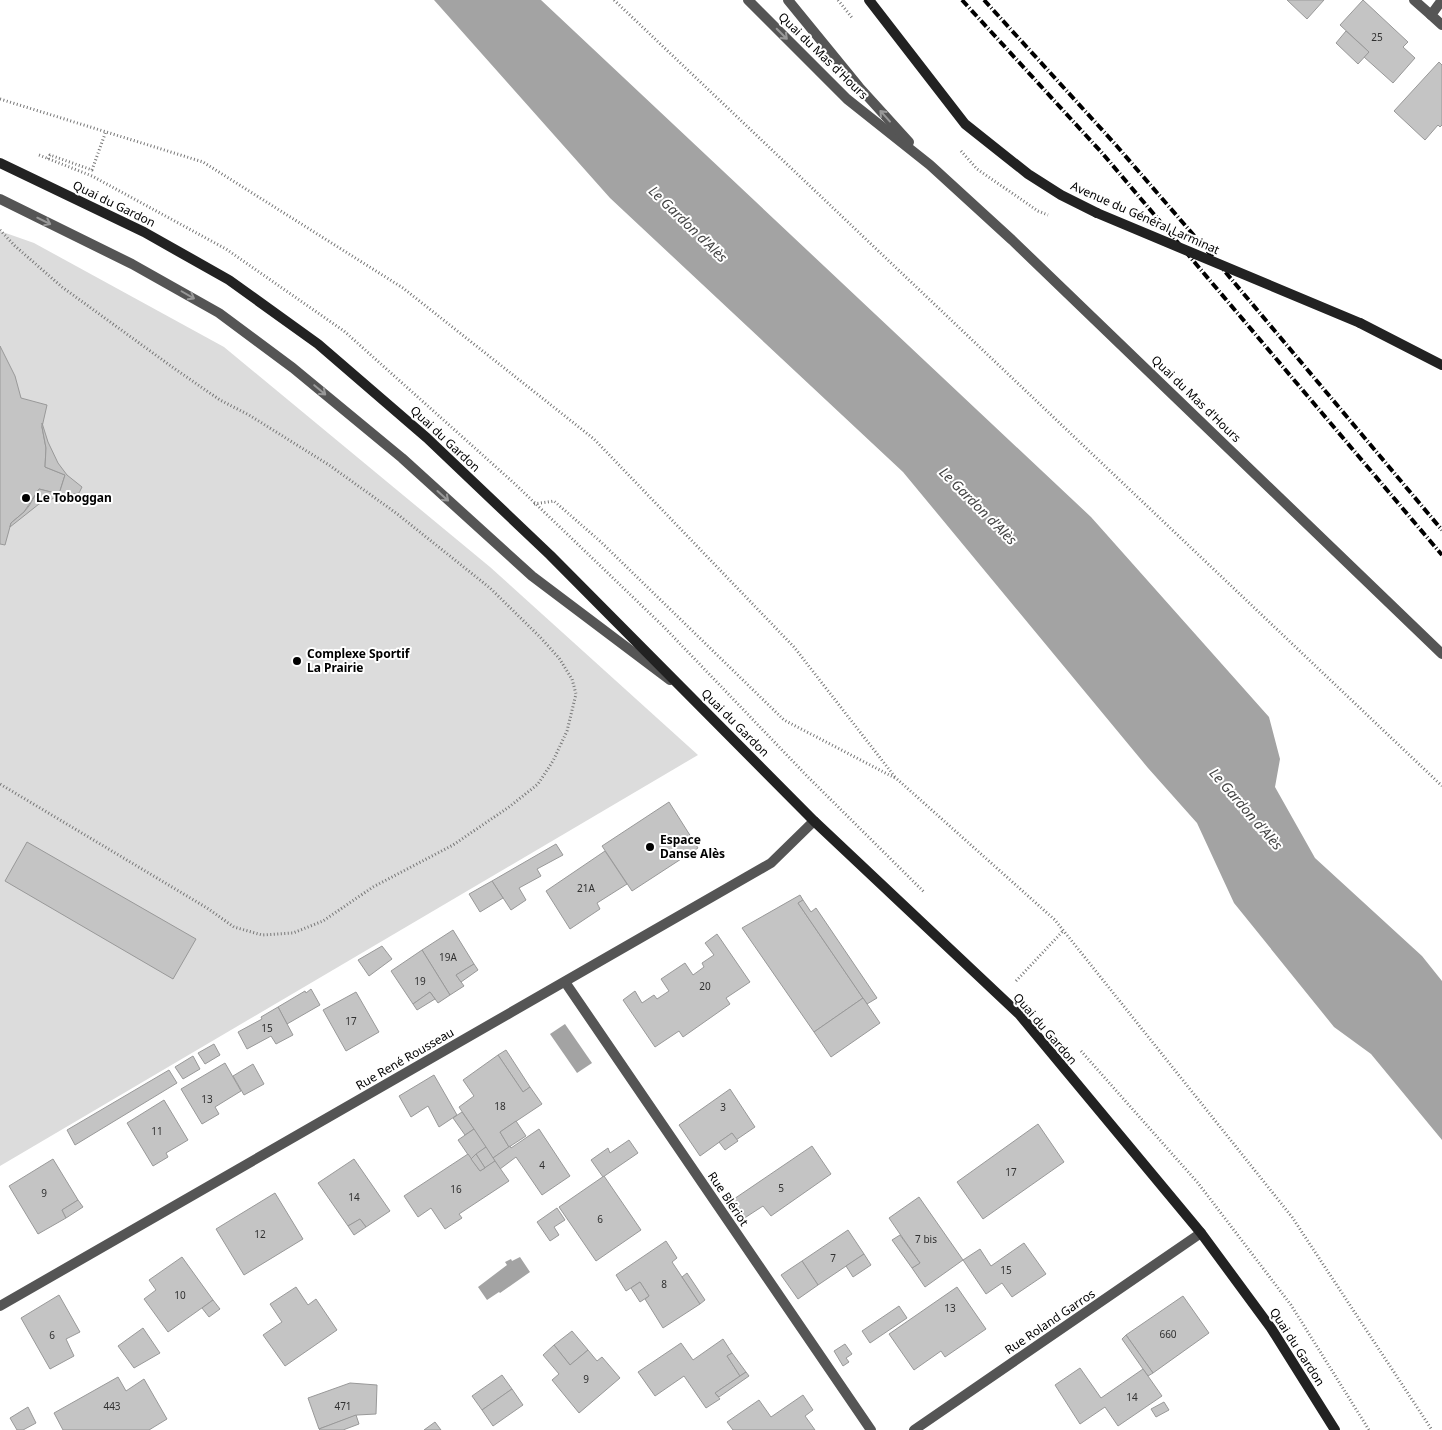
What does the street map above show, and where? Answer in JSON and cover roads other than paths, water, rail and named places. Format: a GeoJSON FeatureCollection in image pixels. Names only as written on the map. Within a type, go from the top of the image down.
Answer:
{"type":"FeatureCollection","features":[{"type":"Feature","properties":{"kind":"main road","name":"Avenue du Général Larminat"},"geometry":{"type":"LineString","coordinates":[[869,0],[966,124],[1028,174],[1061,195],[1096,213],[1360,323],[1442,365]]}},
{"type":"Feature","properties":{"kind":"main road","name":"Quai du Gardon"},"geometry":{"type":"LineString","coordinates":[[0,163],[144,232],[229,280],[318,344],[427,438],[501,508],[814,821],[1019,1014],[1201,1233],[1270,1328],[1335,1430]]}},
{"type":"Feature","properties":{"kind":"street","name":"Quai du Mas d'Hours"},"geometry":{"type":"LineString","coordinates":[[748,0],[847,99],[930,165],[1019,247],[1442,654]]}},
{"type":"Feature","properties":{"kind":"street","name":"Quai du Mas d'Hours"},"geometry":{"type":"LineString","coordinates":[[788,0],[859,87],[930,165]]}},
{"type":"Feature","properties":{"kind":"street"},"geometry":{"type":"LineString","coordinates":[[1414,0],[1442,25]]}},
{"type":"Feature","properties":{"kind":"street"},"geometry":{"type":"LineString","coordinates":[[1432,15],[1442,0]]}},
{"type":"Feature","properties":{"kind":"street"},"geometry":{"type":"LineString","coordinates":[[0,200],[132,264],[219,313],[293,368],[402,458],[532,576],[689,694]]}},
{"type":"Feature","properties":{"kind":"street","name":"Rue René Rousseau"},"geometry":{"type":"LineString","coordinates":[[0,1306],[771,863],[814,821]]}},
{"type":"Feature","properties":{"kind":"street","name":"Rue Blériot"},"geometry":{"type":"LineString","coordinates":[[565,982],[871,1430]]}},
{"type":"Feature","properties":{"kind":"street","name":"Rue Roland Garros"},"geometry":{"type":"LineString","coordinates":[[914,1430],[1201,1233]]}},
{"type":"Feature","properties":{"kind":"water","name":"Le Gardon d'Alès"},"geometry":{"type":"Polygon","coordinates":[[[434,0],[541,0],[1091,517],[1269,717],[1280,759],[1275,787],[1315,858],[1422,956],[1442,981],[1442,1140],[1371,1054],[1334,1027],[1234,903],[1197,823],[1148,768],[903,472],[610,198],[434,0]]]}},
{"type":"Feature","properties":{"kind":"water"},"geometry":{"type":"Polygon","coordinates":[[[565,1024],[592,1063],[577,1073],[550,1034],[565,1024]]]}},
{"type":"Feature","properties":{"kind":"water"},"geometry":{"type":"Polygon","coordinates":[[[520,1257],[530,1272],[487,1300],[478,1287],[507,1265],[505,1262],[520,1257]]]}},
{"type":"Feature","properties":{"kind":"railway"},"geometry":{"type":"LineString","coordinates":[[962,0],[1103,154],[1442,555]]}},
{"type":"Feature","properties":{"kind":"railway"},"geometry":{"type":"LineString","coordinates":[[984,0],[1115,144],[1442,530]]}},
{"type":"Feature","properties":{"kind":"place","name":"Le Toboggan"},"geometry":{"type":"Point","coordinates":[26,498]}},
{"type":"Feature","properties":{"kind":"place","name":"Complexe Sportif La Prairie"},"geometry":{"type":"Point","coordinates":[297,661]}},
{"type":"Feature","properties":{"kind":"place","name":"Espace Danse Alès"},"geometry":{"type":"Point","coordinates":[650,847]}}]}
